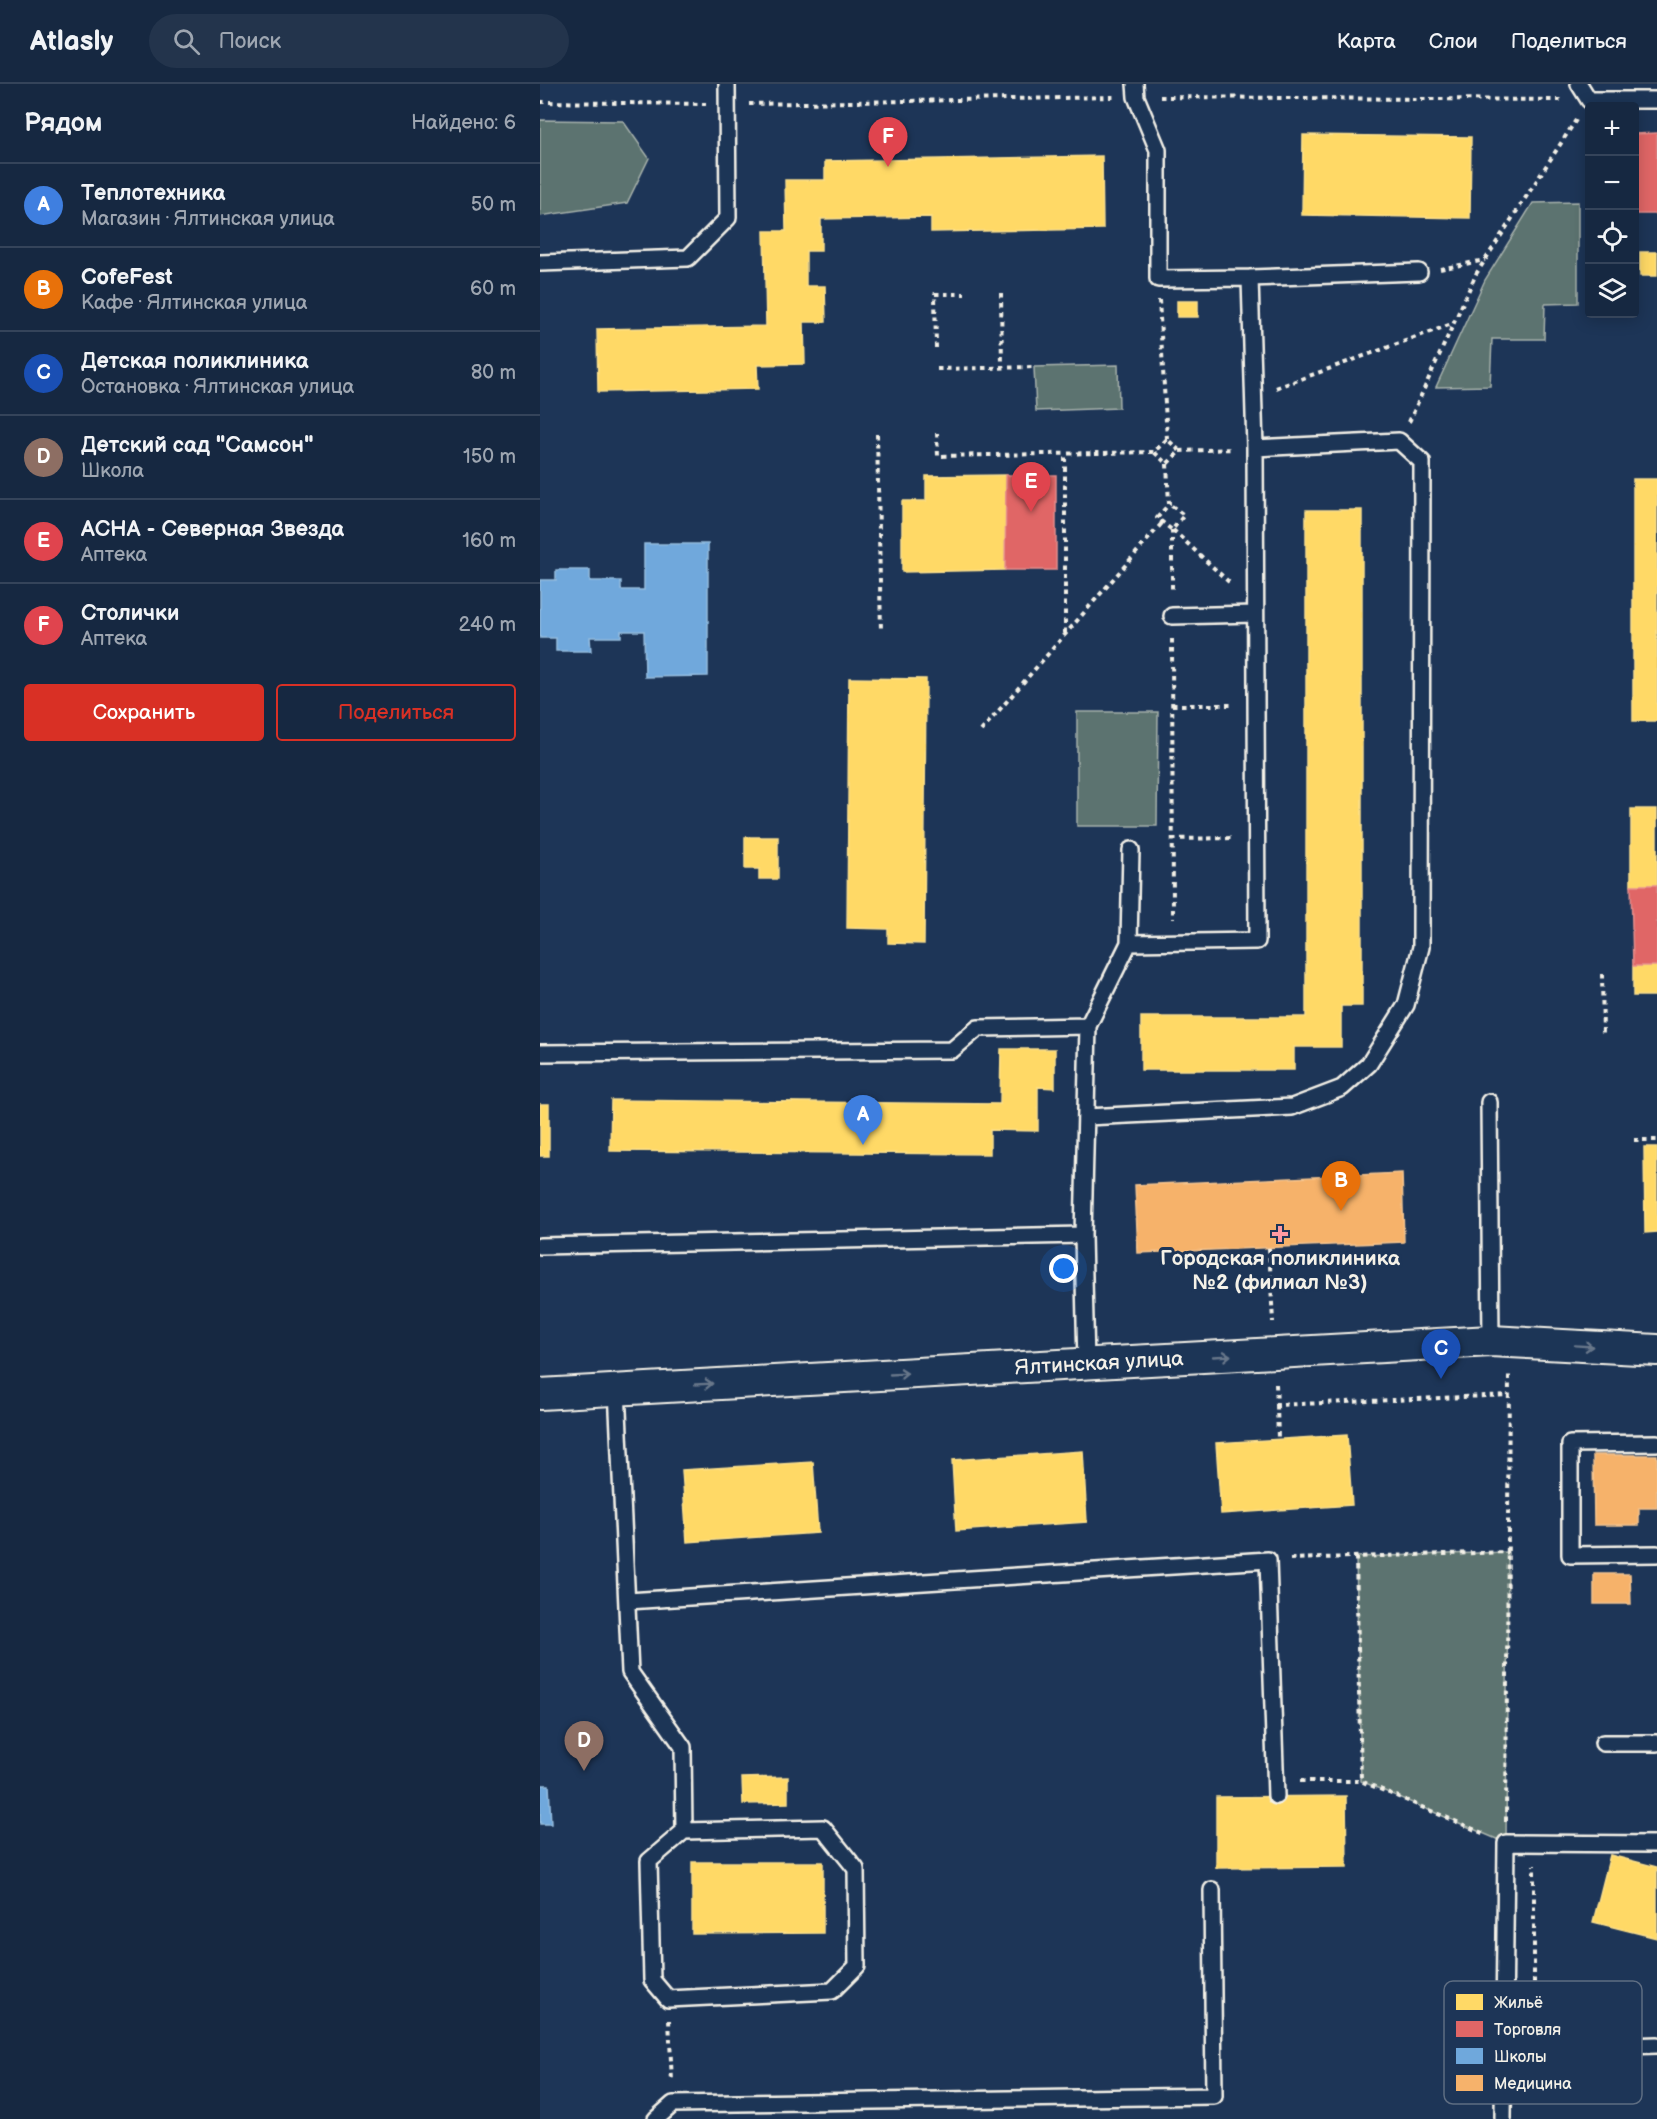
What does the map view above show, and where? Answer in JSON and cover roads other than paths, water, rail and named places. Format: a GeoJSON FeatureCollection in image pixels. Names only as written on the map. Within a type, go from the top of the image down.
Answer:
{"type":"FeatureCollection","features":[{"type":"Feature","properties":{"kind":"street","name":"Ялтинская улица"},"geometry":{"type":"LineString","coordinates":[[540,1394],[1501,1341],[1657,1350]]}},
{"type":"Feature","properties":{"kind":"lane"},"geometry":{"type":"LineString","coordinates":[[540,263],[688,258],[728,218],[727,84]]}},
{"type":"Feature","properties":{"kind":"lane"},"geometry":{"type":"LineString","coordinates":[[1579,84],[1589,100],[1657,100]]}},
{"type":"Feature","properties":{"kind":"lane"},"geometry":{"type":"LineString","coordinates":[[1136,90],[1158,150],[1158,279],[1419,272]]}},
{"type":"Feature","properties":{"kind":"lane"},"geometry":{"type":"LineString","coordinates":[[1129,943],[1257,941],[1255,448],[1250,278]]}},
{"type":"Feature","properties":{"kind":"lane"},"geometry":{"type":"LineString","coordinates":[[1086,1117],[1292,1107],[1342,1088],[1369,1064],[1406,1005],[1421,947],[1422,462],[1399,441],[1255,448]]}},
{"type":"Feature","properties":{"kind":"lane"},"geometry":{"type":"LineString","coordinates":[[1172,616],[1255,610]]}},
{"type":"Feature","properties":{"kind":"lane"},"geometry":{"type":"LineString","coordinates":[[1086,1364],[1083,1235],[1088,1026],[1129,943],[1131,850]]}},
{"type":"Feature","properties":{"kind":"lane"},"geometry":{"type":"LineString","coordinates":[[540,1053],[952,1050],[978,1028],[1088,1026]]}},
{"type":"Feature","properties":{"kind":"lane"},"geometry":{"type":"LineString","coordinates":[[1489,1102],[1501,1341]]}},
{"type":"Feature","properties":{"kind":"lane"},"geometry":{"type":"LineString","coordinates":[[540,1246],[1083,1235]]}},
{"type":"Feature","properties":{"kind":"lane"},"geometry":{"type":"LineString","coordinates":[[617,1389],[630,1672],[683,1747],[684,1831]]}},
{"type":"Feature","properties":{"kind":"lane"},"geometry":{"type":"LineString","coordinates":[[1657,1443],[1570,1444],[1570,1555],[1657,1554]]}},
{"type":"Feature","properties":{"kind":"lane"},"geometry":{"type":"LineString","coordinates":[[628,1601],[1268,1560],[1275,1789]]}},
{"type":"Feature","properties":{"kind":"lane"},"geometry":{"type":"LineString","coordinates":[[1603,1743],[1657,1743]]}},
{"type":"Feature","properties":{"kind":"lane"},"geometry":{"type":"LineString","coordinates":[[823,1828],[856,1869],[857,1966],[832,1991],[668,1998],[652,1980],[649,1861],[684,1831],[823,1828]]}},
{"type":"Feature","properties":{"kind":"lane"},"geometry":{"type":"LineString","coordinates":[[1505,1981],[1506,1843],[1657,1844]]}},
{"type":"Feature","properties":{"kind":"lane"},"geometry":{"type":"LineString","coordinates":[[656,2119],[673,2104],[1214,2096],[1212,1890]]}},
{"type":"Feature","properties":{"kind":"lane"},"geometry":{"type":"LineString","coordinates":[[1642,2046],[1657,2045]]}},
{"type":"Feature","properties":{"kind":"lane"},"geometry":{"type":"LineString","coordinates":[[1503,2104],[1503,2119]]}},
{"type":"Feature","properties":{"kind":"place","name":"Столички"},"geometry":{"type":"Point","coordinates":[888,167]}},
{"type":"Feature","properties":{"kind":"place","name":"АСНА - Северная Звезда"},"geometry":{"type":"Point","coordinates":[1031,512]}},
{"type":"Feature","properties":{"kind":"place","name":"Теплотехника"},"geometry":{"type":"Point","coordinates":[863,1145]}},
{"type":"Feature","properties":{"kind":"place","name":"CofeFest"},"geometry":{"type":"Point","coordinates":[1341,1211]}},
{"type":"Feature","properties":{"kind":"place","name":"Городская поликлиника №2 (филиал №3)"},"geometry":{"type":"Point","coordinates":[1280,1234]}},
{"type":"Feature","properties":{"kind":"place","name":"Детская поликлиника"},"geometry":{"type":"Point","coordinates":[1441,1379]}},
{"type":"Feature","properties":{"kind":"place","name":"Детский сад \"Самсон\""},"geometry":{"type":"Point","coordinates":[584,1771]}}]}
